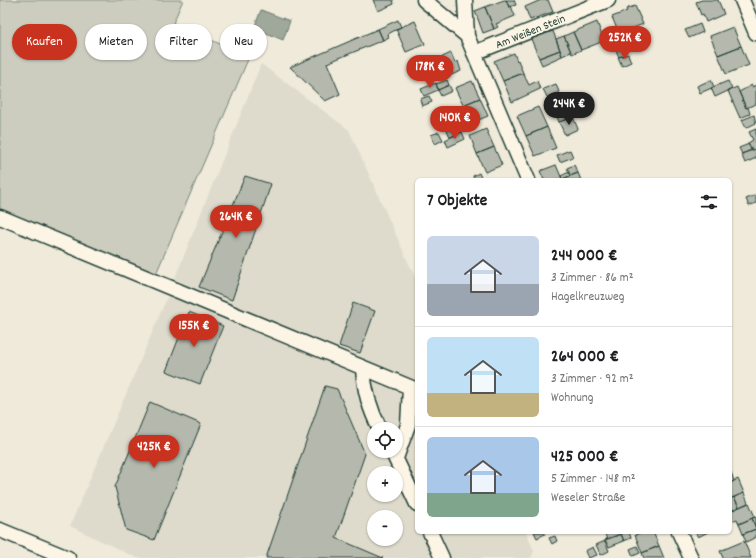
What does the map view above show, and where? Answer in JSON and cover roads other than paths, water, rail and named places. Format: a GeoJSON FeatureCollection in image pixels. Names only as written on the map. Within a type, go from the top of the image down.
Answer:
{"type":"FeatureCollection","features":[{"type":"Feature","properties":{"kind":"street"},"geometry":{"type":"LineString","coordinates":[[424,0],[467,36]]}},
{"type":"Feature","properties":{"kind":"street"},"geometry":{"type":"LineString","coordinates":[[466,0],[467,36],[527,178]]}},
{"type":"Feature","properties":{"kind":"street","name":"Am Weißen Stein"},"geometry":{"type":"LineString","coordinates":[[474,53],[608,0]]}},
{"type":"Feature","properties":{"kind":"street"},"geometry":{"type":"LineString","coordinates":[[742,0],[756,34]]}},
{"type":"Feature","properties":{"kind":"street"},"geometry":{"type":"LineString","coordinates":[[0,217],[414,389],[408,425],[403,435]]}},
{"type":"Feature","properties":{"kind":"street"},"geometry":{"type":"LineString","coordinates":[[363,368],[364,386],[376,422]]}},
{"type":"Feature","properties":{"kind":"street"},"geometry":{"type":"LineString","coordinates":[[396,458],[415,500]]}},
{"type":"Feature","properties":{"kind":"street"},"geometry":{"type":"LineString","coordinates":[[0,530],[68,558]]}},
{"type":"Feature","properties":{"kind":"street"},"geometry":{"type":"LineString","coordinates":[[431,534],[442,558]]}},
{"type":"Feature","properties":{"kind":"street"},"geometry":{"type":"LineString","coordinates":[[680,534],[691,558]]}}]}
